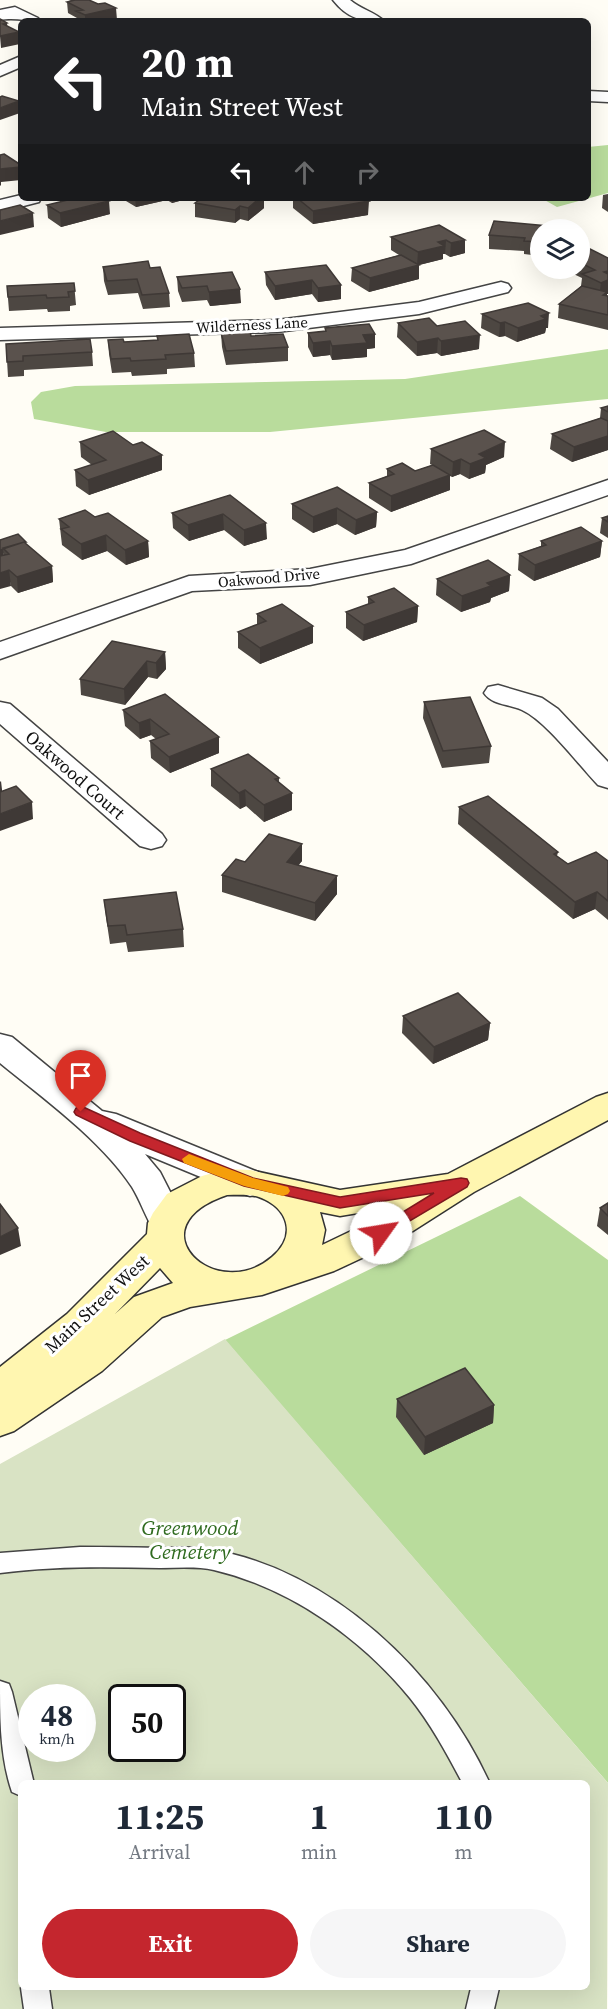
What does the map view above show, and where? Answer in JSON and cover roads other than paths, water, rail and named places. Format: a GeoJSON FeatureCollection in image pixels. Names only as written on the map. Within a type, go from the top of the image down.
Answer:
{"type":"FeatureCollection","features":[{"type":"Feature","properties":{"kind":"main road","name":"Main Street West"},"geometry":{"type":"LineString","coordinates":[[0,1420],[88,1360],[148,1307],[187,1293],[267,1279],[321,1261],[381,1233],[461,1183],[608,1105]]}},
{"type":"Feature","properties":{"kind":"main road"},"geometry":{"type":"LineString","coordinates":[[227,1182],[261,1185],[289,1199],[301,1213],[306,1230],[303,1247],[293,1263],[267,1279],[231,1286],[207,1283],[188,1274],[173,1261],[166,1229],[186,1197],[205,1188],[227,1182]]}},
{"type":"Feature","properties":{"kind":"main road","name":"Main Street West"},"geometry":{"type":"LineString","coordinates":[[261,1185],[340,1203],[461,1183]]}},
{"type":"Feature","properties":{"kind":"main road","name":"Main Street West"},"geometry":{"type":"LineString","coordinates":[[0,1389],[81,1324],[166,1229]]}},
{"type":"Feature","properties":{"kind":"street"},"geometry":{"type":"LineString","coordinates":[[341,0],[355,12],[369,18]]}},
{"type":"Feature","properties":{"kind":"street"},"geometry":{"type":"LineString","coordinates":[[0,15],[15,12],[26,18]]}},
{"type":"Feature","properties":{"kind":"street"},"geometry":{"type":"LineString","coordinates":[[0,71],[18,62]]}},
{"type":"Feature","properties":{"kind":"street"},"geometry":{"type":"LineString","coordinates":[[591,96],[608,97]]}},
{"type":"Feature","properties":{"kind":"street"},"geometry":{"type":"LineString","coordinates":[[0,206],[20,201]]}},
{"type":"Feature","properties":{"kind":"street","name":"Wilderness Lane"},"geometry":{"type":"LineString","coordinates":[[0,334],[277,326],[419,308],[501,288]]}},
{"type":"Feature","properties":{"kind":"street","name":"Oakwood Drive"},"geometry":{"type":"LineString","coordinates":[[0,651],[189,584],[310,576],[411,556],[608,487]]}},
{"type":"Feature","properties":{"kind":"street"},"geometry":{"type":"LineString","coordinates":[[498,693],[532,704],[548,715],[606,766]]}},
{"type":"Feature","properties":{"kind":"street","name":"Oakwood Court"},"geometry":{"type":"LineString","coordinates":[[0,710],[151,840]]}},
{"type":"Feature","properties":{"kind":"street"},"geometry":{"type":"LineString","coordinates":[[0,1045],[81,1112],[126,1155],[147,1181],[166,1229]]}},
{"type":"Feature","properties":{"kind":"street"},"geometry":{"type":"LineString","coordinates":[[81,1112],[135,1137],[261,1185]]}},
{"type":"Feature","properties":{"kind":"lane"},"geometry":{"type":"LineString","coordinates":[[0,1563],[37,1558],[93,1555],[212,1560],[245,1569],[315,1599],[364,1636],[411,1681],[449,1736],[475,1780]]}},
{"type":"Feature","properties":{"kind":"lane"},"geometry":{"type":"LineString","coordinates":[[0,1692],[20,1780]]}},
{"type":"Feature","properties":{"kind":"lane"},"geometry":{"type":"LineString","coordinates":[[35,1990],[38,2009]]}},
{"type":"Feature","properties":{"kind":"lane"},"geometry":{"type":"LineString","coordinates":[[480,2009],[485,1990]]}},
{"type":"Feature","properties":{"kind":"park label","name":"Greenwood Cemetery"},"geometry":{"type":"Point","coordinates":[190,1540]}}]}
